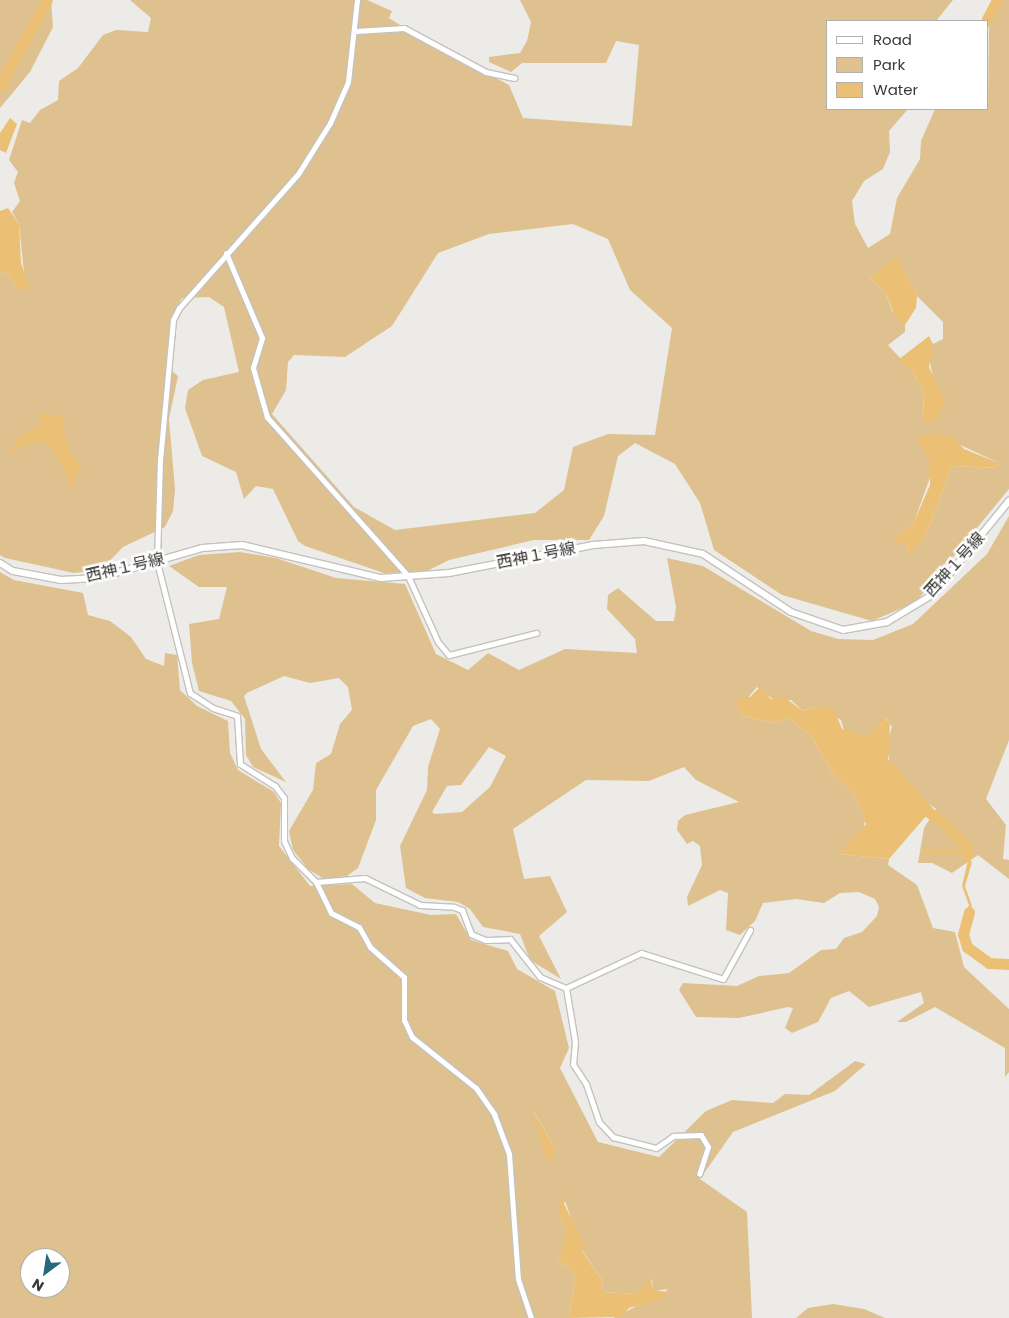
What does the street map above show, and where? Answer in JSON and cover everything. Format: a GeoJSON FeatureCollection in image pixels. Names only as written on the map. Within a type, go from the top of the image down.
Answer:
{"type":"FeatureCollection","features":[{"type":"Feature","properties":{"kind":"street"},"geometry":{"type":"LineString","coordinates":[[357,0],[356,31],[347,87],[330,123],[298,174],[226,253],[173,320],[160,459],[157,562],[185,664],[185,685],[197,700],[237,716],[240,764],[279,790],[286,810],[285,845],[316,882],[331,913],[358,927],[370,947],[404,976],[406,1030],[434,1058],[476,1088],[494,1114],[509,1154],[518,1279],[531,1318]]}},
{"type":"Feature","properties":{"kind":"street"},"geometry":{"type":"LineString","coordinates":[[356,31],[404,28],[486,72],[514,78]]}},
{"type":"Feature","properties":{"kind":"street"},"geometry":{"type":"LineString","coordinates":[[226,253],[262,338],[253,368],[267,417],[408,576],[438,642],[449,655],[536,633]]}},
{"type":"Feature","properties":{"kind":"street","name":"西神１号線"},"geometry":{"type":"LineString","coordinates":[[0,563],[13,570],[61,580],[98,578],[202,548],[242,545],[338,571],[381,578],[408,576],[644,541],[703,554],[792,612],[843,630],[887,622],[932,595],[1009,501]]}},
{"type":"Feature","properties":{"kind":"street"},"geometry":{"type":"LineString","coordinates":[[316,882],[365,878],[420,905],[454,907],[462,910],[471,934],[485,940],[510,939],[540,977],[566,988],[641,953],[723,979],[750,930]]}},
{"type":"Feature","properties":{"kind":"street"},"geometry":{"type":"LineString","coordinates":[[566,988],[575,1042],[573,1064],[586,1084],[599,1122],[619,1139],[656,1148],[673,1136],[701,1135],[708,1147],[699,1174]]}},
{"type":"Feature","properties":{"kind":"green space"},"geometry":{"type":"Polygon","coordinates":[[[0,0],[51,0],[53,27],[30,72],[0,108],[0,0]]]}},
{"type":"Feature","properties":{"kind":"green space"},"geometry":{"type":"Polygon","coordinates":[[[130,0],[367,0],[392,11],[389,18],[419,37],[509,85],[523,118],[632,126],[639,45],[616,41],[606,63],[522,63],[511,72],[489,62],[489,57],[520,53],[527,41],[531,22],[520,0],[953,0],[937,20],[826,20],[826,110],[907,110],[889,131],[890,152],[883,169],[864,181],[852,201],[855,224],[868,248],[890,234],[897,198],[920,159],[921,141],[935,110],[989,110],[989,20],[986,20],[985,17],[994,0],[1009,0],[1009,489],[916,602],[872,621],[782,595],[714,550],[700,503],[675,464],[635,443],[618,456],[604,516],[589,540],[534,540],[449,560],[425,572],[384,573],[305,546],[298,541],[273,489],[256,486],[244,499],[236,472],[202,456],[185,408],[188,390],[203,380],[239,372],[224,307],[209,297],[182,298],[173,315],[167,367],[178,376],[169,419],[175,489],[173,511],[165,527],[123,547],[101,570],[74,573],[5,558],[0,555],[0,271],[8,274],[17,289],[24,273],[19,224],[12,212],[20,201],[14,183],[18,172],[9,160],[22,120],[30,123],[40,110],[58,100],[59,81],[78,68],[103,35],[116,30],[148,32],[151,18],[130,0]],[[573,224],[489,234],[438,253],[392,326],[345,357],[294,355],[288,362],[286,390],[272,414],[354,507],[395,530],[535,513],[564,490],[573,447],[608,434],[655,435],[672,328],[630,290],[608,239],[573,224]],[[897,257],[870,278],[886,293],[892,311],[905,325],[905,332],[888,345],[913,372],[924,393],[923,421],[936,390],[929,358],[933,344],[943,339],[943,322],[917,296],[897,257]],[[917,439],[930,459],[932,472],[914,522],[894,540],[906,542],[909,555],[926,535],[952,466],[998,468],[999,463],[956,443],[917,439]]]}},
{"type":"Feature","properties":{"kind":"green space"},"geometry":{"type":"Polygon","coordinates":[[[1009,516],[1009,740],[986,799],[1006,825],[1003,859],[1009,860],[1009,879],[978,855],[952,873],[932,863],[918,863],[924,828],[936,809],[919,796],[890,763],[886,745],[892,727],[887,719],[867,738],[844,731],[841,720],[816,706],[803,711],[791,700],[774,700],[757,687],[738,709],[745,716],[772,723],[789,718],[811,736],[833,774],[855,795],[865,821],[862,833],[839,854],[889,859],[888,865],[917,885],[933,928],[955,932],[964,967],[1009,1009],[1009,1072],[1005,1077],[1005,1048],[935,1007],[906,1022],[897,1022],[924,1003],[921,992],[869,1007],[849,991],[831,998],[818,1022],[792,1033],[785,1028],[793,1008],[788,1007],[739,1018],[696,1017],[679,990],[683,983],[737,986],[759,976],[789,973],[821,950],[836,949],[844,938],[862,932],[877,916],[879,907],[875,899],[859,892],[840,893],[824,903],[796,899],[763,903],[755,921],[740,935],[726,930],[728,893],[720,890],[688,906],[687,897],[702,865],[700,846],[693,841],[687,844],[677,830],[678,821],[685,815],[739,802],[696,780],[684,767],[649,781],[586,780],[513,829],[524,879],[550,876],[567,912],[539,936],[561,979],[530,960],[520,934],[483,927],[470,909],[458,902],[425,898],[406,888],[400,846],[427,790],[428,767],[440,729],[431,719],[413,726],[376,790],[376,820],[358,868],[347,876],[324,879],[308,869],[293,850],[289,831],[313,790],[316,763],[331,754],[340,724],[352,710],[348,687],[339,678],[310,683],[284,676],[247,693],[244,696],[261,749],[286,782],[253,767],[246,755],[245,719],[231,701],[199,691],[192,663],[189,624],[219,619],[227,587],[199,587],[169,566],[199,555],[240,552],[276,558],[336,578],[405,584],[436,654],[468,670],[488,653],[519,670],[565,649],[637,653],[635,639],[607,609],[608,595],[618,588],[656,621],[674,621],[676,607],[667,558],[703,566],[811,631],[838,639],[873,640],[913,624],[987,554],[1009,516]],[[489,747],[461,785],[447,786],[432,812],[435,814],[462,812],[490,787],[506,756],[489,747]]]}},
{"type":"Feature","properties":{"kind":"green space"},"geometry":{"type":"Polygon","coordinates":[[[0,572],[14,580],[83,593],[88,615],[110,621],[131,637],[146,659],[164,666],[165,653],[177,655],[180,690],[197,706],[228,721],[230,753],[238,770],[274,792],[281,803],[279,846],[310,886],[352,884],[375,903],[431,915],[456,914],[471,940],[508,951],[517,969],[555,991],[569,1048],[560,1068],[598,1142],[659,1157],[706,1111],[732,1100],[773,1103],[785,1094],[809,1095],[855,1061],[866,1064],[835,1091],[733,1132],[700,1179],[747,1212],[752,1318],[613,1318],[643,1303],[658,1301],[668,1289],[653,1291],[652,1279],[637,1294],[602,1292],[603,1282],[583,1251],[565,1201],[559,1217],[567,1230],[566,1241],[559,1262],[571,1268],[575,1279],[569,1318],[0,1318],[0,572]],[[533,1110],[539,1124],[546,1160],[555,1148],[533,1110]]]}},
{"type":"Feature","properties":{"kind":"green space"},"geometry":{"type":"Polygon","coordinates":[[[833,1304],[864,1309],[885,1318],[796,1318],[808,1308],[833,1304]]]}},
{"type":"Feature","properties":{"kind":"water"},"geometry":{"type":"Polygon","coordinates":[[[10,118],[17,124],[6,153],[0,150],[0,133],[10,118]]]}},
{"type":"Feature","properties":{"kind":"water"},"geometry":{"type":"Polygon","coordinates":[[[8,208],[19,224],[21,263],[29,287],[26,290],[17,289],[8,274],[0,271],[0,211],[8,208]]]}},
{"type":"Feature","properties":{"kind":"water"},"geometry":{"type":"Polygon","coordinates":[[[897,256],[917,296],[916,308],[905,325],[895,317],[886,293],[870,278],[897,256]]]}},
{"type":"Feature","properties":{"kind":"water"},"geometry":{"type":"Polygon","coordinates":[[[929,336],[933,344],[929,367],[945,400],[936,422],[923,421],[924,393],[913,372],[898,360],[929,336]]]}},
{"type":"Feature","properties":{"kind":"water"},"geometry":{"type":"Polygon","coordinates":[[[39,413],[65,416],[62,425],[69,451],[82,467],[69,490],[67,475],[47,441],[24,445],[7,457],[19,437],[41,424],[39,413]]]}},
{"type":"Feature","properties":{"kind":"water"},"geometry":{"type":"Polygon","coordinates":[[[930,434],[952,435],[964,449],[999,463],[998,468],[952,466],[926,535],[909,556],[906,542],[895,545],[894,540],[914,522],[930,485],[930,459],[916,439],[930,434]]]}},
{"type":"Feature","properties":{"kind":"water"},"geometry":{"type":"Polygon","coordinates":[[[760,687],[771,699],[784,697],[803,711],[816,706],[834,709],[842,729],[867,737],[883,718],[890,722],[888,759],[933,808],[889,859],[839,854],[866,824],[855,795],[833,774],[811,736],[789,718],[772,723],[745,716],[738,709],[737,698],[750,697],[760,687]]]}},
{"type":"Feature","properties":{"kind":"water"},"geometry":{"type":"Polygon","coordinates":[[[959,849],[972,862],[965,886],[972,906],[966,926],[962,925],[969,905],[962,886],[968,860],[959,853],[923,855],[926,850],[959,849]]]}},
{"type":"Feature","properties":{"kind":"water"},"geometry":{"type":"Polygon","coordinates":[[[532,1109],[555,1148],[553,1162],[546,1160],[532,1109]]]}},
{"type":"Feature","properties":{"kind":"water"},"geometry":{"type":"Polygon","coordinates":[[[560,1196],[584,1243],[583,1252],[603,1282],[602,1292],[636,1294],[651,1279],[653,1290],[668,1292],[658,1301],[629,1308],[621,1317],[569,1318],[575,1279],[571,1268],[559,1262],[567,1230],[559,1217],[560,1196]]]}},
{"type":"Feature","properties":{"kind":"waterway"},"geometry":{"type":"LineString","coordinates":[[0,85],[47,0]]}},
{"type":"Feature","properties":{"kind":"waterway"},"geometry":{"type":"LineString","coordinates":[[987,19],[997,0]]}},
{"type":"Feature","properties":{"kind":"waterway"},"geometry":{"type":"LineString","coordinates":[[918,805],[939,819],[968,848],[967,855]]}},
{"type":"Feature","properties":{"kind":"waterway"},"geometry":{"type":"LineString","coordinates":[[969,912],[963,934],[967,947],[989,963],[1009,964]]}}]}
